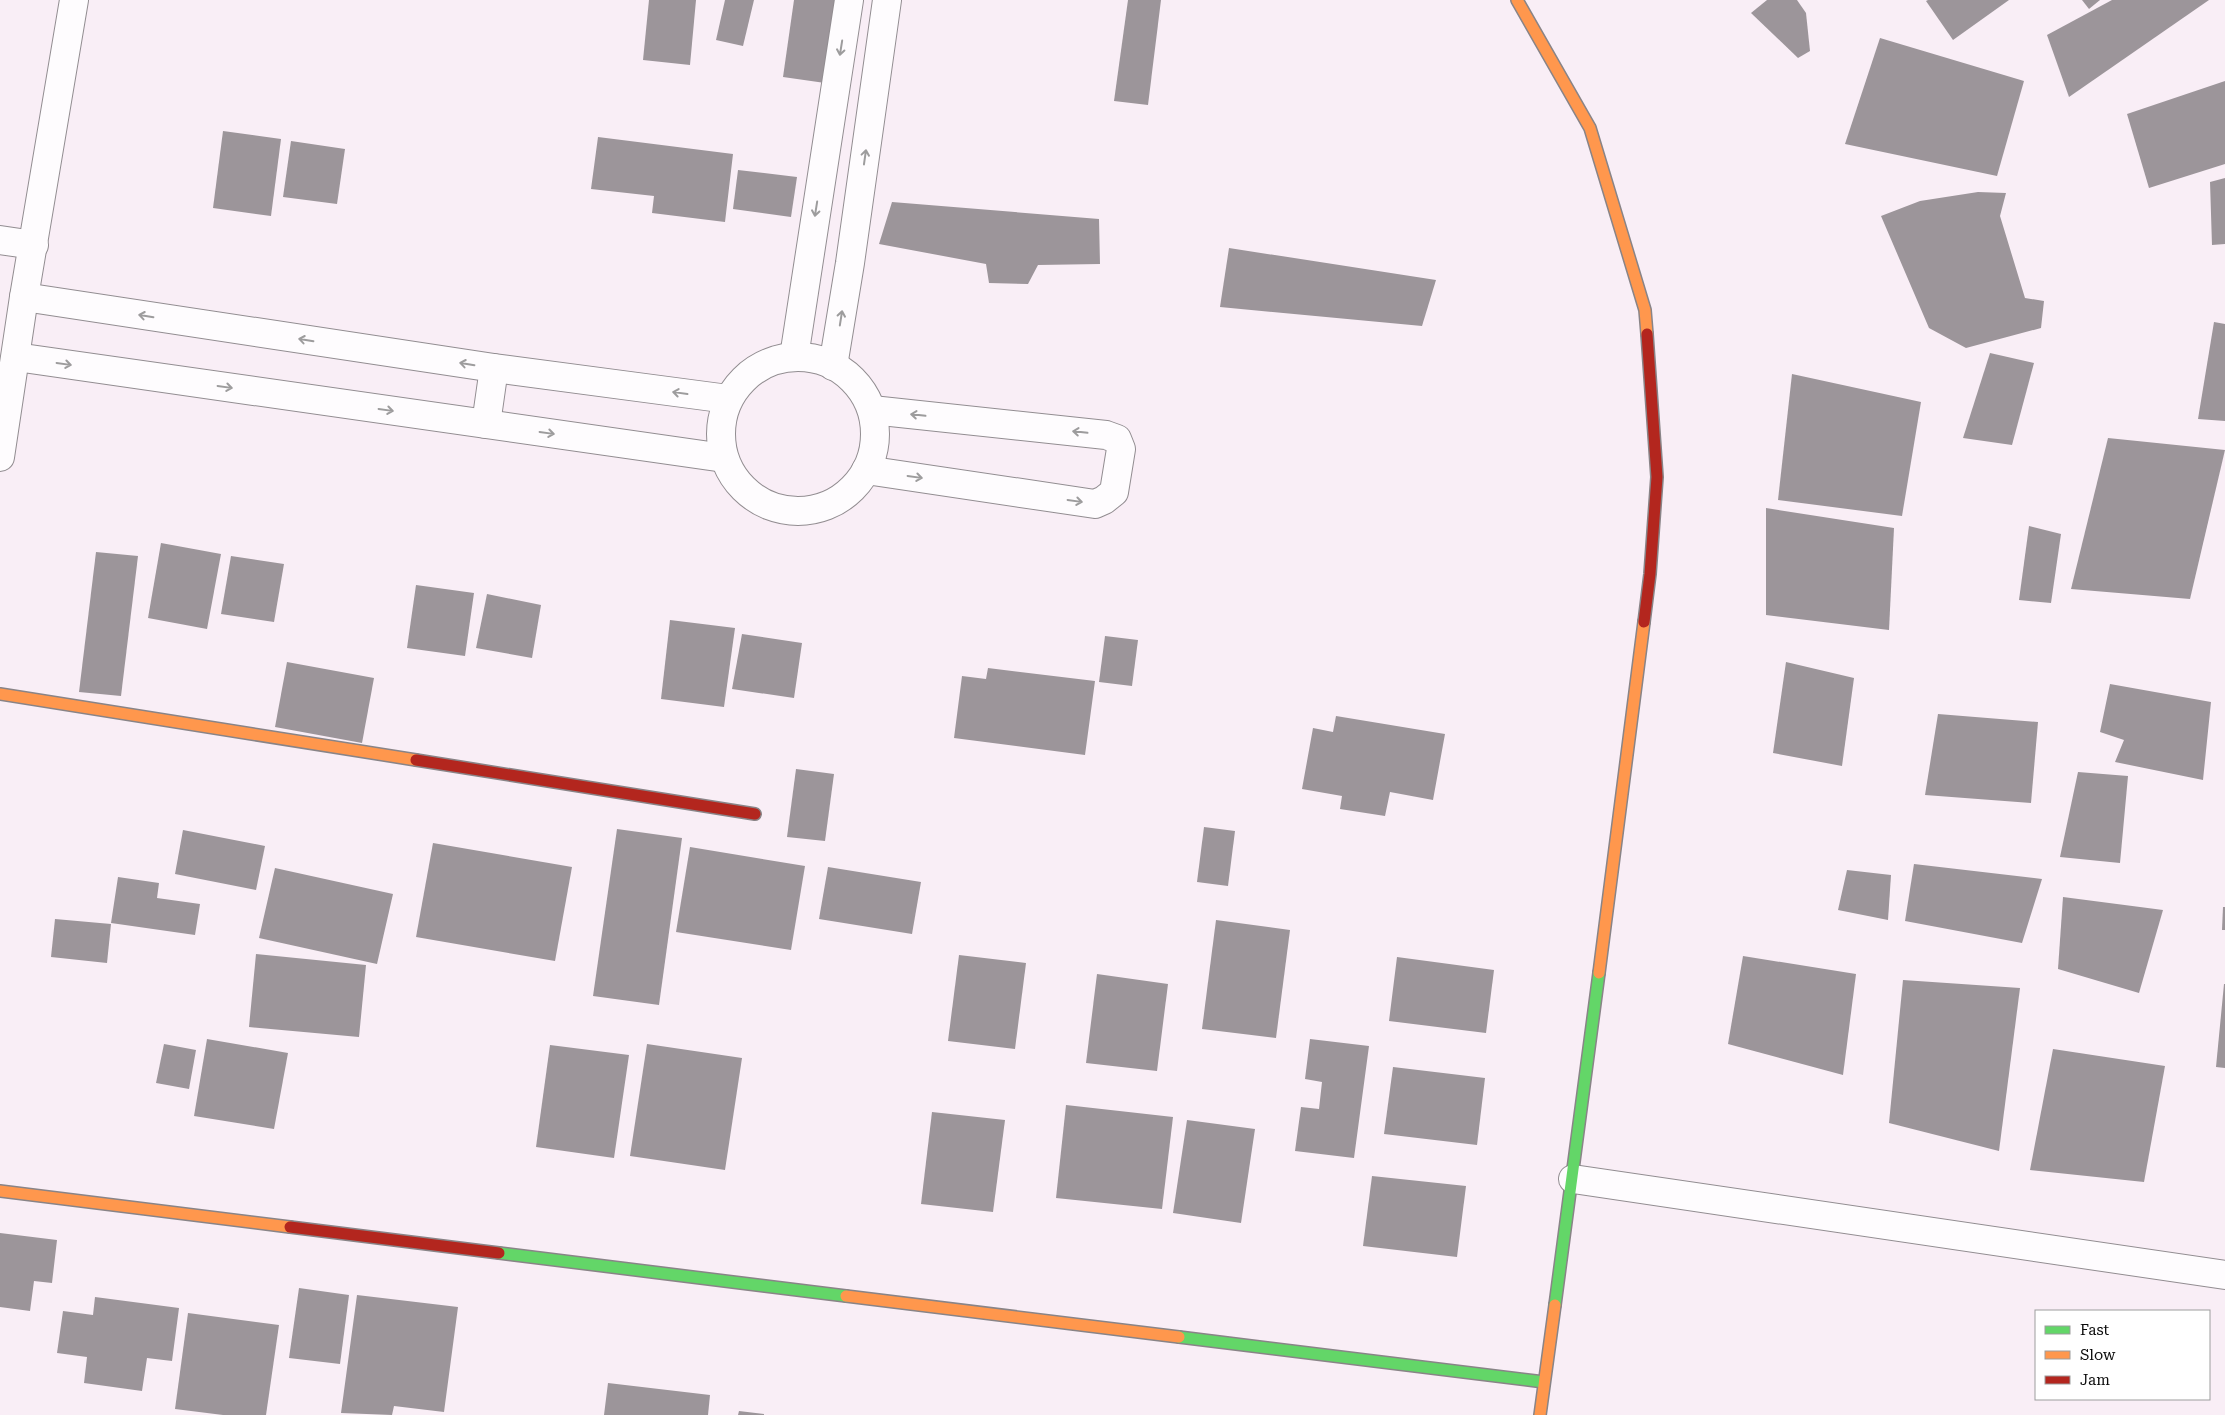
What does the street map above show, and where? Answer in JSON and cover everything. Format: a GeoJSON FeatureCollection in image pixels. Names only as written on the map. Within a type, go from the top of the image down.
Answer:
{"type":"FeatureCollection","features":[{"type":"Feature","properties":{"kind":"street"},"geometry":{"type":"LineString","coordinates":[[0,457],[24,297],[74,0]]}},
{"type":"Feature","properties":{"kind":"street"},"geometry":{"type":"LineString","coordinates":[[794,357],[849,0]]}},
{"type":"Feature","properties":{"kind":"street"},"geometry":{"type":"LineString","coordinates":[[833,366],[850,263],[887,0]]}},
{"type":"Feature","properties":{"kind":"street"},"geometry":{"type":"LineString","coordinates":[[1517,0],[1590,128],[1645,310],[1658,477],[1650,574],[1573,1179],[1540,1415]]}},
{"type":"Feature","properties":{"kind":"street"},"geometry":{"type":"LineString","coordinates":[[0,240],[34,245]]}},
{"type":"Feature","properties":{"kind":"street"},"geometry":{"type":"LineString","coordinates":[[809,256],[850,263]]}},
{"type":"Feature","properties":{"kind":"street"},"geometry":{"type":"LineString","coordinates":[[24,297],[494,368],[728,399]]}},
{"type":"Feature","properties":{"kind":"street"},"geometry":{"type":"LineString","coordinates":[[16,357],[724,458]]}},
{"type":"Feature","properties":{"kind":"street"},"geometry":{"type":"LineString","coordinates":[[794,357],[814,359],[833,366],[850,377],[859,387],[872,410],[875,430],[873,450],[866,470],[855,486],[839,499],[821,508],[801,511],[781,510],[762,503],[745,491],[732,476],[724,458],[720,439],[722,418],[728,399],[740,383],[756,370],[774,361],[794,357]]}},
{"type":"Feature","properties":{"kind":"street"},"geometry":{"type":"LineString","coordinates":[[486,424],[494,368]]}},
{"type":"Feature","properties":{"kind":"street"},"geometry":{"type":"LineString","coordinates":[[866,470],[1095,504],[1114,492],[1121,449],[1117,439],[1106,435],[872,410]]}},
{"type":"Feature","properties":{"kind":"street"},"geometry":{"type":"LineString","coordinates":[[0,694],[755,814]]}},
{"type":"Feature","properties":{"kind":"street"},"geometry":{"type":"LineString","coordinates":[[1573,1179],[2225,1275]]}},
{"type":"Feature","properties":{"kind":"street"},"geometry":{"type":"LineString","coordinates":[[0,1191],[1544,1382]]}},
{"type":"Feature","properties":{"kind":"building"},"geometry":{"type":"Polygon","coordinates":[[[649,0],[696,0],[690,65],[643,60],[649,0]]]}},
{"type":"Feature","properties":{"kind":"building"},"geometry":{"type":"Polygon","coordinates":[[[725,0],[754,0],[743,46],[716,40],[725,0]]]}},
{"type":"Feature","properties":{"kind":"building"},"geometry":{"type":"Polygon","coordinates":[[[794,0],[843,0],[832,84],[783,77],[794,0]]]}},
{"type":"Feature","properties":{"kind":"building"},"geometry":{"type":"Polygon","coordinates":[[[1128,0],[1161,0],[1148,105],[1114,101],[1128,0]]]}},
{"type":"Feature","properties":{"kind":"building"},"geometry":{"type":"Polygon","coordinates":[[[1767,0],[1797,0],[1806,13],[1810,51],[1798,58],[1751,13],[1767,0]]]}},
{"type":"Feature","properties":{"kind":"building"},"geometry":{"type":"Polygon","coordinates":[[[2009,0],[1953,40],[1926,1],[2009,0]]]}},
{"type":"Feature","properties":{"kind":"building"},"geometry":{"type":"Polygon","coordinates":[[[2082,0],[2100,0],[2089,9],[2082,0]]]}},
{"type":"Feature","properties":{"kind":"building"},"geometry":{"type":"Polygon","coordinates":[[[2112,0],[2209,0],[2069,97],[2047,35],[2112,0]]]}},
{"type":"Feature","properties":{"kind":"building"},"geometry":{"type":"Polygon","coordinates":[[[1880,38],[2024,81],[1997,176],[1845,144],[1880,38]]]}},
{"type":"Feature","properties":{"kind":"building"},"geometry":{"type":"Polygon","coordinates":[[[2225,81],[2225,164],[2149,188],[2127,114],[2225,81]]]}},
{"type":"Feature","properties":{"kind":"building"},"geometry":{"type":"Polygon","coordinates":[[[223,131],[281,139],[271,216],[213,208],[223,131]]]}},
{"type":"Feature","properties":{"kind":"building"},"geometry":{"type":"Polygon","coordinates":[[[598,137],[733,154],[725,222],[652,213],[654,196],[591,189],[598,137]]]}},
{"type":"Feature","properties":{"kind":"building"},"geometry":{"type":"Polygon","coordinates":[[[291,141],[345,149],[337,204],[283,197],[291,141]]]}},
{"type":"Feature","properties":{"kind":"building"},"geometry":{"type":"Polygon","coordinates":[[[738,170],[797,177],[791,217],[733,209],[738,170]]]}},
{"type":"Feature","properties":{"kind":"building"},"geometry":{"type":"Polygon","coordinates":[[[2225,178],[2225,244],[2212,245],[2210,182],[2225,178]]]}},
{"type":"Feature","properties":{"kind":"building"},"geometry":{"type":"Polygon","coordinates":[[[1978,192],[2006,193],[2000,216],[2025,298],[2044,301],[2041,328],[1966,348],[1929,328],[1881,216],[1920,201],[1978,192]]]}},
{"type":"Feature","properties":{"kind":"building"},"geometry":{"type":"Polygon","coordinates":[[[892,202],[1099,219],[1100,264],[1038,265],[1028,284],[989,283],[986,264],[879,244],[892,202]]]}},
{"type":"Feature","properties":{"kind":"building"},"geometry":{"type":"Polygon","coordinates":[[[1229,248],[1436,280],[1422,326],[1220,307],[1229,248]]]}},
{"type":"Feature","properties":{"kind":"building"},"geometry":{"type":"Polygon","coordinates":[[[2214,322],[2225,324],[2225,421],[2198,419],[2214,322]]]}},
{"type":"Feature","properties":{"kind":"building"},"geometry":{"type":"Polygon","coordinates":[[[1990,353],[2034,363],[2012,445],[1963,438],[1990,353]]]}},
{"type":"Feature","properties":{"kind":"building"},"geometry":{"type":"Polygon","coordinates":[[[1792,374],[1921,402],[1902,516],[1778,500],[1792,374]]]}},
{"type":"Feature","properties":{"kind":"building"},"geometry":{"type":"Polygon","coordinates":[[[2108,438],[2225,450],[2190,599],[2071,589],[2108,438]]]}},
{"type":"Feature","properties":{"kind":"building"},"geometry":{"type":"Polygon","coordinates":[[[1766,508],[1894,528],[1889,630],[1766,615],[1766,508]]]}},
{"type":"Feature","properties":{"kind":"building"},"geometry":{"type":"Polygon","coordinates":[[[2029,526],[2061,534],[2051,603],[2019,600],[2029,526]]]}},
{"type":"Feature","properties":{"kind":"building"},"geometry":{"type":"Polygon","coordinates":[[[161,543],[221,554],[207,629],[148,618],[161,543]]]}},
{"type":"Feature","properties":{"kind":"building"},"geometry":{"type":"Polygon","coordinates":[[[96,552],[138,556],[121,696],[79,692],[96,552]]]}},
{"type":"Feature","properties":{"kind":"building"},"geometry":{"type":"Polygon","coordinates":[[[231,556],[284,564],[274,622],[221,614],[231,556]]]}},
{"type":"Feature","properties":{"kind":"building"},"geometry":{"type":"Polygon","coordinates":[[[416,585],[474,593],[465,656],[407,648],[416,585]]]}},
{"type":"Feature","properties":{"kind":"building"},"geometry":{"type":"Polygon","coordinates":[[[487,594],[541,605],[532,658],[476,648],[487,594]]]}},
{"type":"Feature","properties":{"kind":"building"},"geometry":{"type":"Polygon","coordinates":[[[670,620],[735,628],[724,707],[661,699],[670,620]]]}},
{"type":"Feature","properties":{"kind":"building"},"geometry":{"type":"Polygon","coordinates":[[[742,634],[802,643],[794,698],[732,689],[742,634]]]}},
{"type":"Feature","properties":{"kind":"building"},"geometry":{"type":"Polygon","coordinates":[[[1105,636],[1138,640],[1132,686],[1099,682],[1105,636]]]}},
{"type":"Feature","properties":{"kind":"building"},"geometry":{"type":"Polygon","coordinates":[[[287,662],[374,678],[362,743],[275,727],[287,662]]]}},
{"type":"Feature","properties":{"kind":"building"},"geometry":{"type":"Polygon","coordinates":[[[1786,662],[1854,678],[1842,766],[1773,753],[1786,662]]]}},
{"type":"Feature","properties":{"kind":"building"},"geometry":{"type":"Polygon","coordinates":[[[988,668],[1095,681],[1085,755],[954,738],[962,676],[986,679],[988,668]]]}},
{"type":"Feature","properties":{"kind":"building"},"geometry":{"type":"Polygon","coordinates":[[[2110,684],[2211,702],[2203,780],[2115,762],[2124,740],[2100,732],[2110,684]]]}},
{"type":"Feature","properties":{"kind":"building"},"geometry":{"type":"Polygon","coordinates":[[[1938,714],[2038,722],[2031,803],[1925,795],[1938,714]]]}},
{"type":"Feature","properties":{"kind":"building"},"geometry":{"type":"Polygon","coordinates":[[[1336,716],[1445,734],[1433,800],[1390,792],[1385,816],[1340,809],[1342,796],[1302,789],[1313,728],[1333,732],[1336,716]]]}},
{"type":"Feature","properties":{"kind":"building"},"geometry":{"type":"Polygon","coordinates":[[[796,769],[834,774],[825,841],[787,837],[796,769]]]}},
{"type":"Feature","properties":{"kind":"building"},"geometry":{"type":"Polygon","coordinates":[[[2078,772],[2128,776],[2120,863],[2060,857],[2078,772]]]}},
{"type":"Feature","properties":{"kind":"building"},"geometry":{"type":"Polygon","coordinates":[[[1204,827],[1235,831],[1228,886],[1197,882],[1204,827]]]}},
{"type":"Feature","properties":{"kind":"building"},"geometry":{"type":"Polygon","coordinates":[[[617,829],[682,838],[659,1005],[593,996],[617,829]]]}},
{"type":"Feature","properties":{"kind":"building"},"geometry":{"type":"Polygon","coordinates":[[[183,830],[265,846],[256,890],[175,874],[183,830]]]}},
{"type":"Feature","properties":{"kind":"building"},"geometry":{"type":"Polygon","coordinates":[[[433,843],[572,867],[555,961],[416,937],[433,843]]]}},
{"type":"Feature","properties":{"kind":"building"},"geometry":{"type":"Polygon","coordinates":[[[690,847],[805,866],[791,950],[676,932],[690,847]]]}},
{"type":"Feature","properties":{"kind":"building"},"geometry":{"type":"Polygon","coordinates":[[[1914,864],[2042,879],[2022,943],[1905,921],[1914,864]]]}},
{"type":"Feature","properties":{"kind":"building"},"geometry":{"type":"Polygon","coordinates":[[[828,867],[921,882],[912,934],[819,919],[828,867]]]}},
{"type":"Feature","properties":{"kind":"building"},"geometry":{"type":"Polygon","coordinates":[[[275,868],[393,894],[377,964],[259,938],[275,868]]]}},
{"type":"Feature","properties":{"kind":"building"},"geometry":{"type":"Polygon","coordinates":[[[1847,870],[1891,875],[1888,920],[1838,910],[1847,870]]]}},
{"type":"Feature","properties":{"kind":"building"},"geometry":{"type":"Polygon","coordinates":[[[118,877],[159,883],[157,898],[200,904],[195,935],[111,923],[118,877]]]}},
{"type":"Feature","properties":{"kind":"building"},"geometry":{"type":"Polygon","coordinates":[[[2063,897],[2163,910],[2139,993],[2058,969],[2063,897]]]}},
{"type":"Feature","properties":{"kind":"building"},"geometry":{"type":"Polygon","coordinates":[[[2223,907],[2225,907],[2225,930],[2222,930],[2223,907]]]}},
{"type":"Feature","properties":{"kind":"building"},"geometry":{"type":"Polygon","coordinates":[[[55,919],[111,924],[107,963],[51,957],[55,919]]]}},
{"type":"Feature","properties":{"kind":"building"},"geometry":{"type":"Polygon","coordinates":[[[1216,920],[1290,930],[1276,1038],[1202,1029],[1216,920]]]}},
{"type":"Feature","properties":{"kind":"building"},"geometry":{"type":"Polygon","coordinates":[[[256,954],[366,965],[359,1037],[249,1027],[256,954]]]}},
{"type":"Feature","properties":{"kind":"building"},"geometry":{"type":"Polygon","coordinates":[[[959,955],[1026,963],[1015,1049],[948,1041],[959,955]]]}},
{"type":"Feature","properties":{"kind":"building"},"geometry":{"type":"Polygon","coordinates":[[[1743,956],[1856,974],[1843,1075],[1728,1044],[1743,956]]]}},
{"type":"Feature","properties":{"kind":"building"},"geometry":{"type":"Polygon","coordinates":[[[1397,957],[1494,970],[1486,1033],[1389,1021],[1397,957]]]}},
{"type":"Feature","properties":{"kind":"building"},"geometry":{"type":"Polygon","coordinates":[[[1097,974],[1168,984],[1157,1071],[1086,1063],[1097,974]]]}},
{"type":"Feature","properties":{"kind":"building"},"geometry":{"type":"Polygon","coordinates":[[[1903,980],[2020,988],[1999,1151],[1889,1123],[1903,980]]]}},
{"type":"Feature","properties":{"kind":"building"},"geometry":{"type":"Polygon","coordinates":[[[2225,984],[2225,1068],[2216,1067],[2225,984]]]}},
{"type":"Feature","properties":{"kind":"building"},"geometry":{"type":"Polygon","coordinates":[[[207,1039],[288,1053],[274,1129],[194,1116],[207,1039]]]}},
{"type":"Feature","properties":{"kind":"building"},"geometry":{"type":"Polygon","coordinates":[[[1310,1039],[1369,1046],[1354,1158],[1295,1151],[1301,1107],[1319,1109],[1322,1082],[1305,1079],[1310,1039]]]}},
{"type":"Feature","properties":{"kind":"building"},"geometry":{"type":"Polygon","coordinates":[[[164,1044],[196,1050],[189,1089],[156,1083],[164,1044]]]}},
{"type":"Feature","properties":{"kind":"building"},"geometry":{"type":"Polygon","coordinates":[[[647,1044],[742,1058],[725,1170],[630,1156],[647,1044]]]}},
{"type":"Feature","properties":{"kind":"building"},"geometry":{"type":"Polygon","coordinates":[[[550,1045],[629,1055],[614,1158],[536,1147],[550,1045]]]}},
{"type":"Feature","properties":{"kind":"building"},"geometry":{"type":"Polygon","coordinates":[[[2053,1049],[2165,1066],[2144,1182],[2030,1170],[2053,1049]]]}},
{"type":"Feature","properties":{"kind":"building"},"geometry":{"type":"Polygon","coordinates":[[[1393,1067],[1485,1078],[1477,1145],[1384,1134],[1393,1067]]]}},
{"type":"Feature","properties":{"kind":"building"},"geometry":{"type":"Polygon","coordinates":[[[1066,1105],[1173,1117],[1162,1209],[1056,1198],[1066,1105]]]}},
{"type":"Feature","properties":{"kind":"building"},"geometry":{"type":"Polygon","coordinates":[[[932,1112],[1005,1120],[993,1212],[921,1204],[932,1112]]]}},
{"type":"Feature","properties":{"kind":"building"},"geometry":{"type":"Polygon","coordinates":[[[1187,1120],[1255,1129],[1241,1223],[1173,1213],[1187,1120]]]}},
{"type":"Feature","properties":{"kind":"building"},"geometry":{"type":"Polygon","coordinates":[[[1372,1176],[1466,1186],[1457,1257],[1363,1246],[1372,1176]]]}},
{"type":"Feature","properties":{"kind":"building"},"geometry":{"type":"Polygon","coordinates":[[[0,1233],[57,1240],[52,1283],[34,1281],[30,1311],[0,1307],[0,1233]]]}},
{"type":"Feature","properties":{"kind":"building"},"geometry":{"type":"Polygon","coordinates":[[[299,1288],[349,1295],[340,1364],[289,1358],[299,1288]]]}},
{"type":"Feature","properties":{"kind":"building"},"geometry":{"type":"Polygon","coordinates":[[[357,1295],[458,1307],[444,1412],[394,1406],[392,1415],[341,1413],[357,1295]]]}},
{"type":"Feature","properties":{"kind":"building"},"geometry":{"type":"Polygon","coordinates":[[[95,1297],[179,1308],[172,1361],[147,1358],[142,1391],[84,1383],[87,1357],[57,1353],[63,1311],[93,1315],[95,1297]]]}},
{"type":"Feature","properties":{"kind":"building"},"geometry":{"type":"Polygon","coordinates":[[[188,1313],[279,1325],[266,1415],[223,1415],[175,1409],[188,1313]]]}},
{"type":"Feature","properties":{"kind":"building"},"geometry":{"type":"Polygon","coordinates":[[[608,1383],[710,1395],[708,1415],[604,1415],[608,1383]]]}},
{"type":"Feature","properties":{"kind":"building"},"geometry":{"type":"Polygon","coordinates":[[[739,1411],[764,1414],[764,1415],[738,1415],[739,1411]]]}},
{"type":"Feature","properties":{"kind":"traffic: fast"},"geometry":{"type":"LineString","coordinates":[[1555,1305],[1599,973]]}},
{"type":"Feature","properties":{"kind":"traffic: fast"},"geometry":{"type":"LineString","coordinates":[[499,1253],[846,1296]]}},
{"type":"Feature","properties":{"kind":"traffic: fast"},"geometry":{"type":"LineString","coordinates":[[1179,1337],[1544,1382]]}},
{"type":"Feature","properties":{"kind":"traffic: slow"},"geometry":{"type":"LineString","coordinates":[[1517,0],[1590,128],[1645,310],[1647,334]]}},
{"type":"Feature","properties":{"kind":"traffic: slow"},"geometry":{"type":"LineString","coordinates":[[1599,973],[1644,622]]}},
{"type":"Feature","properties":{"kind":"traffic: slow"},"geometry":{"type":"LineString","coordinates":[[0,694],[416,760]]}},
{"type":"Feature","properties":{"kind":"traffic: slow"},"geometry":{"type":"LineString","coordinates":[[0,1191],[290,1227]]}},
{"type":"Feature","properties":{"kind":"traffic: slow"},"geometry":{"type":"LineString","coordinates":[[846,1296],[1179,1337]]}},
{"type":"Feature","properties":{"kind":"traffic: slow"},"geometry":{"type":"LineString","coordinates":[[1540,1415],[1555,1305]]}},
{"type":"Feature","properties":{"kind":"traffic: jam"},"geometry":{"type":"LineString","coordinates":[[1644,622],[1650,574],[1657,477],[1647,334]]}},
{"type":"Feature","properties":{"kind":"traffic: jam"},"geometry":{"type":"LineString","coordinates":[[416,760],[755,814]]}},
{"type":"Feature","properties":{"kind":"traffic: jam"},"geometry":{"type":"LineString","coordinates":[[290,1227],[499,1253]]}}]}
